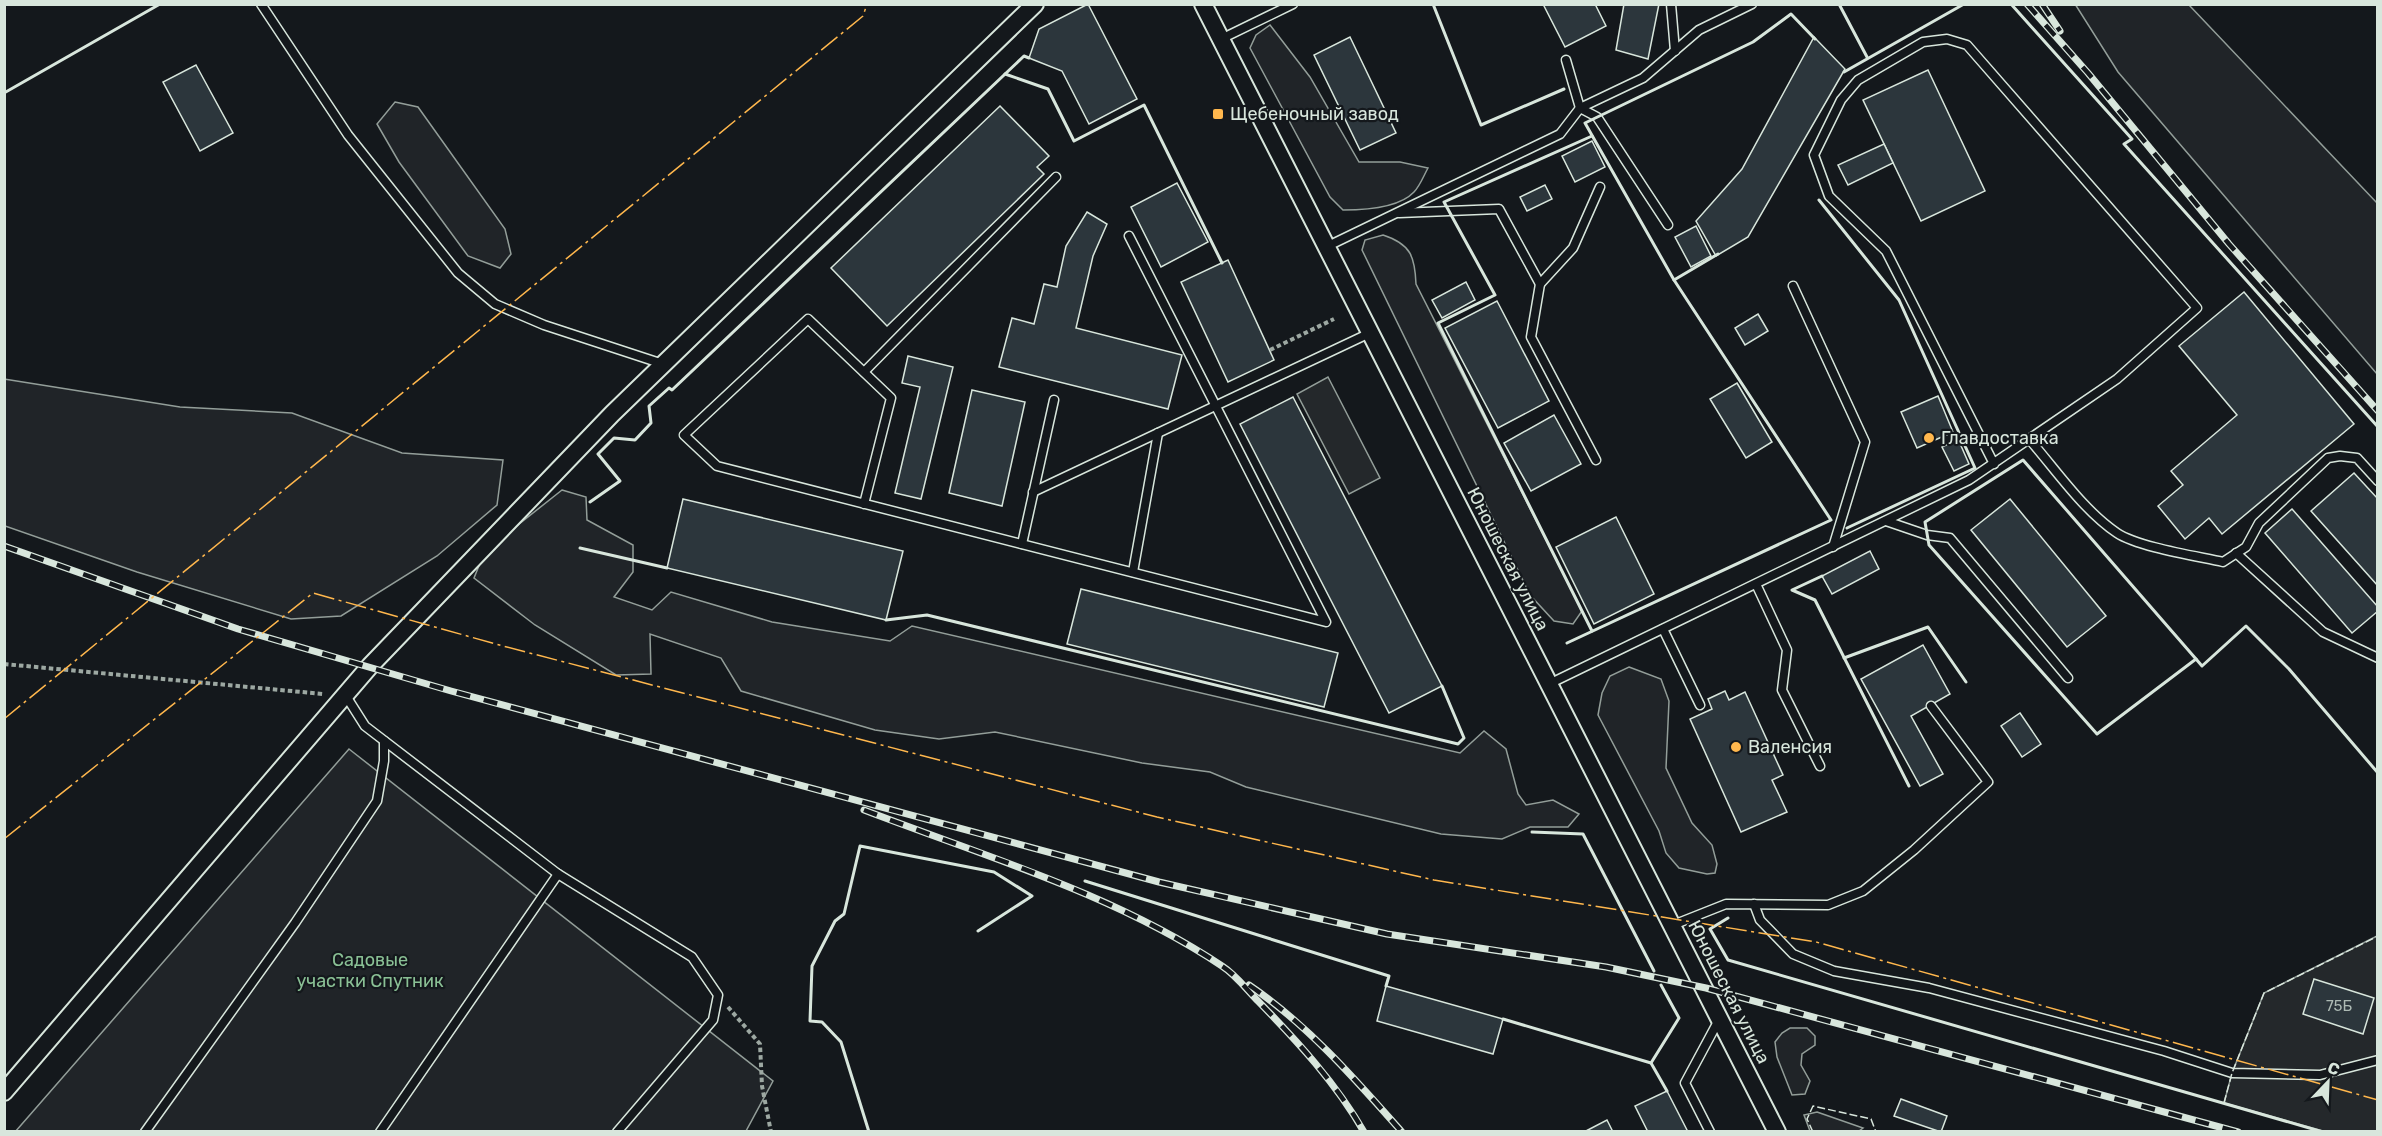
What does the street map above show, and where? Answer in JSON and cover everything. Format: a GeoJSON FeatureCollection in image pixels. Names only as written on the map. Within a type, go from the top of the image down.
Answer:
{"type":"FeatureCollection","features":[{"type":"Feature","properties":{"kind":"street"},"geometry":{"type":"LineString","coordinates":[[4,1092],[370,666],[664,364],[1035,4]]}},
{"type":"Feature","properties":{"kind":"street","name":"Юношеская улица"},"geometry":{"type":"LineString","coordinates":[[1203,4],[1777,1131]]}},
{"type":"Feature","properties":{"kind":"lane"},"geometry":{"type":"LineString","coordinates":[[261,4],[348,135],[458,273],[495,304],[544,325],[664,364]]}},
{"type":"Feature","properties":{"kind":"lane"},"geometry":{"type":"LineString","coordinates":[[1221,39],[1293,4]]}},
{"type":"Feature","properties":{"kind":"lane"},"geometry":{"type":"LineString","coordinates":[[1671,4],[1675,51]]}},
{"type":"Feature","properties":{"kind":"lane"},"geometry":{"type":"LineString","coordinates":[[1328,246],[1560,134],[1580,108],[1643,78],[1699,30],[1752,4]]}},
{"type":"Feature","properties":{"kind":"lane"},"geometry":{"type":"LineString","coordinates":[[1549,684],[1969,480],[1994,464],[2117,379],[2197,308],[1967,45],[1947,39],[1923,42],[1858,80],[1841,100],[1814,154],[1829,196],[1886,251],[1994,464]]}},
{"type":"Feature","properties":{"kind":"lane"},"geometry":{"type":"LineString","coordinates":[[1566,60],[1580,108],[1597,117],[1668,225]]}},
{"type":"Feature","properties":{"kind":"lane"},"geometry":{"type":"LineString","coordinates":[[864,372],[1056,177]]}},
{"type":"Feature","properties":{"kind":"lane"},"geometry":{"type":"LineString","coordinates":[[1596,460],[1531,337],[1540,284],[1573,248],[1600,187]]}},
{"type":"Feature","properties":{"kind":"lane"},"geometry":{"type":"LineString","coordinates":[[1396,213],[1499,209],[1540,284]]}},
{"type":"Feature","properties":{"kind":"lane"},"geometry":{"type":"LineString","coordinates":[[864,504],[891,398],[808,319],[684,435],[717,466],[864,504],[1133,572],[1326,622],[1129,236]]}},
{"type":"Feature","properties":{"kind":"lane"},"geometry":{"type":"LineString","coordinates":[[1792,286],[1865,442],[1833,547]]}},
{"type":"Feature","properties":{"kind":"lane"},"geometry":{"type":"LineString","coordinates":[[1033,492],[1372,332]]}},
{"type":"Feature","properties":{"kind":"lane"},"geometry":{"type":"LineString","coordinates":[[1022,544],[1054,400]]}},
{"type":"Feature","properties":{"kind":"lane"},"geometry":{"type":"LineString","coordinates":[[1133,572],[1158,433]]}},
{"type":"Feature","properties":{"kind":"lane"},"geometry":{"type":"LineString","coordinates":[[2029,439],[2087,506],[2118,534],[2163,549],[2223,562],[2246,547],[2259,523],[2328,458],[2340,456],[2357,458],[2378,481]]}},
{"type":"Feature","properties":{"kind":"lane"},"geometry":{"type":"LineString","coordinates":[[1886,521],[1927,535],[1950,538],[2068,678]]}},
{"type":"Feature","properties":{"kind":"lane"},"geometry":{"type":"LineString","coordinates":[[2236,554],[2323,632],[2378,657]]}},
{"type":"Feature","properties":{"kind":"lane"},"geometry":{"type":"LineString","coordinates":[[1756,584],[1787,650],[1782,690],[1820,766]]}},
{"type":"Feature","properties":{"kind":"lane"},"geometry":{"type":"LineString","coordinates":[[1663,629],[1700,705]]}},
{"type":"Feature","properties":{"kind":"lane"},"geometry":{"type":"LineString","coordinates":[[346,696],[365,726],[558,874],[693,957],[718,995],[713,1020],[616,1131]]}},
{"type":"Feature","properties":{"kind":"lane"},"geometry":{"type":"LineString","coordinates":[[1673,925],[1726,904],[1828,905],[1863,891],[1914,850],[1988,782],[1931,706]]}},
{"type":"Feature","properties":{"kind":"lane"},"geometry":{"type":"LineString","coordinates":[[146,1131],[296,924],[377,801],[384,761],[384,741]]}},
{"type":"Feature","properties":{"kind":"lane"},"geometry":{"type":"LineString","coordinates":[[380,1131],[558,874]]}},
{"type":"Feature","properties":{"kind":"lane"},"geometry":{"type":"LineString","coordinates":[[1754,904],[1760,920],[1793,954],[1834,971],[1929,988],[2164,1051],[2232,1073],[2320,1075],[2378,1060]]}},
{"type":"Feature","properties":{"kind":"lane"},"geometry":{"type":"LineString","coordinates":[[1710,1131],[1685,1083],[1720,1017]]}},
{"type":"Feature","properties":{"kind":"path"},"geometry":{"type":"LineString","coordinates":[[1270,350],[1334,319]]}},
{"type":"Feature","properties":{"kind":"path"},"geometry":{"type":"LineString","coordinates":[[4,664],[346,696]]}},
{"type":"Feature","properties":{"kind":"path"},"geometry":{"type":"LineString","coordinates":[[718,995],[760,1044],[762,1086],[771,1131]]}},
{"type":"Feature","properties":{"kind":"green space"},"geometry":{"type":"Polygon","coordinates":[[[2075,4],[2189,5],[2377,203],[2377,374],[2118,72],[2075,4]]]}},
{"type":"Feature","properties":{"kind":"green space"},"geometry":{"type":"Polygon","coordinates":[[[1270,25],[1310,77],[1359,162],[1400,162],[1428,168],[1414,192],[1390,205],[1360,209],[1343,210],[1330,197],[1250,48],[1256,35],[1270,25]]]}},
{"type":"Feature","properties":{"kind":"green space"},"geometry":{"type":"Polygon","coordinates":[[[395,102],[418,107],[505,229],[511,254],[500,268],[468,256],[399,162],[377,124],[395,102]]]}},
{"type":"Feature","properties":{"kind":"green space"},"geometry":{"type":"Polygon","coordinates":[[[1383,235],[1405,247],[1413,259],[1416,284],[1582,611],[1573,624],[1554,621],[1530,595],[1362,250],[1365,240],[1383,235]]]}},
{"type":"Feature","properties":{"kind":"green space"},"geometry":{"type":"Polygon","coordinates":[[[4,379],[180,407],[292,413],[402,453],[503,460],[497,505],[437,556],[341,616],[291,619],[137,572],[5,526],[4,379]]]}},
{"type":"Feature","properties":{"kind":"green space"},"geometry":{"type":"Polygon","coordinates":[[[562,490],[586,497],[587,520],[633,545],[633,572],[614,597],[652,610],[671,592],[772,622],[890,641],[912,626],[1460,753],[1484,731],[1506,749],[1518,794],[1526,805],[1553,800],[1579,814],[1568,827],[1530,827],[1502,839],[1441,834],[1246,787],[1210,772],[1142,763],[995,732],[939,739],[875,730],[741,691],[721,658],[650,634],[651,674],[616,675],[535,625],[474,578],[485,551],[562,490]]]}},
{"type":"Feature","properties":{"kind":"green space"},"geometry":{"type":"Polygon","coordinates":[[[1629,667],[1661,679],[1669,701],[1666,768],[1692,823],[1712,845],[1717,864],[1715,873],[1707,874],[1679,868],[1666,853],[1659,831],[1598,715],[1602,693],[1610,676],[1629,667]]]}},
{"type":"Feature","properties":{"kind":"green space","name":"Садовые участки Спутник"},"geometry":{"type":"Polygon","coordinates":[[[349,749],[773,1081],[746,1131],[15,1132],[349,749]]]}},
{"type":"Feature","properties":{"kind":"green space"},"geometry":{"type":"Polygon","coordinates":[[[1790,1028],[1807,1028],[1815,1036],[1815,1045],[1802,1054],[1801,1065],[1810,1081],[1805,1094],[1792,1095],[1777,1057],[1775,1042],[1782,1033],[1790,1028]]]}},
{"type":"Feature","properties":{"kind":"green space"},"geometry":{"type":"Polygon","coordinates":[[[1817,1112],[1863,1128],[1859,1131],[1810,1131],[1804,1115],[1817,1112]]]}},
{"type":"Feature","properties":{"kind":"shaded area"},"geometry":{"type":"Polygon","coordinates":[[[1328,377],[1380,478],[1349,494],[1297,394],[1328,377]]]}},
{"type":"Feature","properties":{"kind":"shaded area"},"geometry":{"type":"Polygon","coordinates":[[[2377,936],[2377,1131],[2323,1131],[2224,1103],[2232,1073],[2264,993],[2377,936]]]}},
{"type":"Feature","properties":{"kind":"building"},"geometry":{"type":"Polygon","coordinates":[[[1088,4],[1137,99],[1089,124],[1062,71],[1029,58],[1039,29],[1088,4]]]}},
{"type":"Feature","properties":{"kind":"building"},"geometry":{"type":"Polygon","coordinates":[[[1543,4],[1595,4],[1606,26],[1565,47],[1543,4]]]}},
{"type":"Feature","properties":{"kind":"building"},"geometry":{"type":"Polygon","coordinates":[[[1624,4],[1659,4],[1648,59],[1616,50],[1624,4]]]}},
{"type":"Feature","properties":{"kind":"building"},"geometry":{"type":"Polygon","coordinates":[[[1350,37],[1396,133],[1360,150],[1314,55],[1350,37]]]}},
{"type":"Feature","properties":{"kind":"building"},"geometry":{"type":"Polygon","coordinates":[[[1814,37],[1845,69],[1748,237],[1716,256],[1696,221],[1742,169],[1814,37]]]}},
{"type":"Feature","properties":{"kind":"building"},"geometry":{"type":"Polygon","coordinates":[[[196,65],[233,133],[200,151],[163,82],[196,65]]]}},
{"type":"Feature","properties":{"kind":"building"},"geometry":{"type":"Polygon","coordinates":[[[1928,70],[1985,191],[1921,221],[1863,100],[1928,70]]]}},
{"type":"Feature","properties":{"kind":"building"},"geometry":{"type":"Polygon","coordinates":[[[1000,106],[1049,156],[1037,167],[1044,174],[887,326],[831,268],[1000,106]]]}},
{"type":"Feature","properties":{"kind":"building"},"geometry":{"type":"Polygon","coordinates":[[[1592,141],[1605,167],[1575,182],[1562,156],[1592,141]]]}},
{"type":"Feature","properties":{"kind":"building"},"geometry":{"type":"Polygon","coordinates":[[[1884,144],[1893,163],[1848,185],[1838,165],[1884,144]]]}},
{"type":"Feature","properties":{"kind":"building"},"geometry":{"type":"Polygon","coordinates":[[[1177,183],[1208,242],[1161,267],[1131,207],[1177,183]]]}},
{"type":"Feature","properties":{"kind":"building"},"geometry":{"type":"Polygon","coordinates":[[[1545,185],[1552,199],[1527,211],[1520,197],[1545,185]]]}},
{"type":"Feature","properties":{"kind":"building"},"geometry":{"type":"Polygon","coordinates":[[[1087,212],[1107,224],[1093,256],[1076,328],[1182,355],[1168,409],[999,367],[1012,318],[1034,324],[1044,284],[1057,287],[1066,246],[1087,212]]]}},
{"type":"Feature","properties":{"kind":"building"},"geometry":{"type":"Polygon","coordinates":[[[1696,226],[1711,256],[1691,267],[1675,237],[1696,226]]]}},
{"type":"Feature","properties":{"kind":"building"},"geometry":{"type":"Polygon","coordinates":[[[1228,260],[1274,360],[1228,382],[1181,282],[1228,260]]]}},
{"type":"Feature","properties":{"kind":"building"},"geometry":{"type":"Polygon","coordinates":[[[1466,282],[1475,300],[1442,318],[1432,300],[1466,282]]]}},
{"type":"Feature","properties":{"kind":"building"},"geometry":{"type":"Polygon","coordinates":[[[2244,292],[2354,424],[2222,534],[2209,518],[2185,539],[2158,506],[2183,485],[2171,471],[2237,415],[2179,346],[2244,292]]]}},
{"type":"Feature","properties":{"kind":"building"},"geometry":{"type":"Polygon","coordinates":[[[1497,301],[1549,401],[1498,428],[1445,328],[1497,301]]]}},
{"type":"Feature","properties":{"kind":"building"},"geometry":{"type":"Polygon","coordinates":[[[1758,314],[1768,331],[1745,345],[1735,328],[1758,314]]]}},
{"type":"Feature","properties":{"kind":"building"},"geometry":{"type":"Polygon","coordinates":[[[908,356],[953,367],[921,499],[895,493],[920,387],[902,383],[908,356]]]}},
{"type":"Feature","properties":{"kind":"building"},"geometry":{"type":"Polygon","coordinates":[[[1737,383],[1772,442],[1746,458],[1710,399],[1737,383]]]}},
{"type":"Feature","properties":{"kind":"building"},"geometry":{"type":"Polygon","coordinates":[[[972,390],[1025,402],[1002,506],[949,493],[972,390]]]}},
{"type":"Feature","properties":{"kind":"building"},"geometry":{"type":"Polygon","coordinates":[[[1938,396],[1953,432],[1917,448],[1901,412],[1938,396]]]}},
{"type":"Feature","properties":{"kind":"building"},"geometry":{"type":"Polygon","coordinates":[[[1293,397],[1442,686],[1389,713],[1240,424],[1293,397]]]}},
{"type":"Feature","properties":{"kind":"building"},"geometry":{"type":"Polygon","coordinates":[[[1554,415],[1581,464],[1531,491],[1504,443],[1554,415]]]}},
{"type":"Feature","properties":{"kind":"building"},"geometry":{"type":"Polygon","coordinates":[[[1958,439],[1969,464],[1954,471],[1942,447],[1958,439]]]}},
{"type":"Feature","properties":{"kind":"building"},"geometry":{"type":"Polygon","coordinates":[[[2354,473],[2378,499],[2378,586],[2311,511],[2354,473]]]}},
{"type":"Feature","properties":{"kind":"building"},"geometry":{"type":"Polygon","coordinates":[[[683,499],[903,551],[886,620],[667,568],[683,499]]]}},
{"type":"Feature","properties":{"kind":"building"},"geometry":{"type":"Polygon","coordinates":[[[2010,499],[2106,616],[2067,647],[1971,530],[2010,499]]]}},
{"type":"Feature","properties":{"kind":"building"},"geometry":{"type":"Polygon","coordinates":[[[2292,509],[2378,607],[2378,611],[2352,633],[2265,533],[2292,509]]]}},
{"type":"Feature","properties":{"kind":"building"},"geometry":{"type":"Polygon","coordinates":[[[1616,517],[1654,594],[1594,624],[1556,547],[1616,517]]]}},
{"type":"Feature","properties":{"kind":"building"},"geometry":{"type":"Polygon","coordinates":[[[1870,551],[1879,569],[1832,594],[1822,576],[1870,551]]]}},
{"type":"Feature","properties":{"kind":"building"},"geometry":{"type":"Polygon","coordinates":[[[1081,589],[1338,653],[1324,707],[1067,644],[1081,589]]]}},
{"type":"Feature","properties":{"kind":"building"},"geometry":{"type":"Polygon","coordinates":[[[1923,645],[1950,694],[1911,716],[1943,774],[1920,786],[1861,679],[1923,645]]]}},
{"type":"Feature","properties":{"kind":"building","name":"Валенсия"},"geometry":{"type":"Polygon","coordinates":[[[1725,691],[1729,700],[1745,692],[1783,775],[1772,780],[1787,812],[1741,832],[1690,719],[1712,709],[1708,699],[1725,691]]]}},
{"type":"Feature","properties":{"kind":"building"},"geometry":{"type":"Polygon","coordinates":[[[2020,713],[2041,744],[2022,757],[2001,726],[2020,713]]]}},
{"type":"Feature","properties":{"kind":"building"},"geometry":{"type":"Polygon","coordinates":[[[2314,979],[2374,998],[2363,1034],[2303,1014],[2314,979]]]}},
{"type":"Feature","properties":{"kind":"building"},"geometry":{"type":"Polygon","coordinates":[[[1386,986],[1503,1019],[1493,1054],[1377,1021],[1386,986]]]}},
{"type":"Feature","properties":{"kind":"building"},"geometry":{"type":"Polygon","coordinates":[[[1667,1091],[1688,1132],[1648,1132],[1635,1106],[1667,1091]]]}},
{"type":"Feature","properties":{"kind":"building"},"geometry":{"type":"Polygon","coordinates":[[[1901,1099],[1947,1116],[1941,1132],[1894,1116],[1901,1099]]]}},
{"type":"Feature","properties":{"kind":"building"},"geometry":{"type":"Polygon","coordinates":[[[1607,1120],[1613,1132],[1584,1132],[1607,1120]]]}},
{"type":"Feature","properties":{"kind":"railway"},"geometry":{"type":"LineString","coordinates":[[2027,4],[2088,73],[2229,244],[2378,411]]}},
{"type":"Feature","properties":{"kind":"railway"},"geometry":{"type":"LineString","coordinates":[[2042,4],[2060,31]]}},
{"type":"Feature","properties":{"kind":"railway"},"geometry":{"type":"LineString","coordinates":[[4,546],[238,629],[451,691],[1159,882],[1387,934],[1606,967],[1706,988],[2238,1132]]}},
{"type":"Feature","properties":{"kind":"railway"},"geometry":{"type":"LineString","coordinates":[[864,810],[1093,897],[1181,941],[1222,966],[1241,983],[1315,1063],[1341,1096],[1364,1132]]}},
{"type":"Feature","properties":{"kind":"railway"},"geometry":{"type":"LineString","coordinates":[[1249,985],[1311,1035],[1402,1132]]}},
{"type":"Feature","properties":{"kind":"fence"},"geometry":{"type":"LineString","coordinates":[[2224,1103],[2232,1073],[2264,993],[2378,936]]}},
{"type":"Feature","properties":{"kind":"fence"},"geometry":{"type":"LineString","coordinates":[[1813,1132],[1807,1119],[1813,1106],[1871,1119],[1876,1132]]}},
{"type":"Feature","properties":{"kind":"wall"},"geometry":{"type":"LineString","coordinates":[[4,93],[160,4]]}},
{"type":"Feature","properties":{"kind":"wall"},"geometry":{"type":"LineString","coordinates":[[1433,4],[1481,125],[1564,89]]}},
{"type":"Feature","properties":{"kind":"wall"},"geometry":{"type":"LineString","coordinates":[[1839,4],[1867,57]]}},
{"type":"Feature","properties":{"kind":"wall"},"geometry":{"type":"LineString","coordinates":[[1844,72],[1964,4]]}},
{"type":"Feature","properties":{"kind":"wall"},"geometry":{"type":"LineString","coordinates":[[2011,4],[2132,139],[2124,144],[2378,427]]}},
{"type":"Feature","properties":{"kind":"wall"},"geometry":{"type":"LineString","coordinates":[[1718,254],[1674,280],[1585,123],[1753,42],[1791,14],[1815,39]]}},
{"type":"Feature","properties":{"kind":"wall"},"geometry":{"type":"LineString","coordinates":[[590,502],[620,481],[598,454],[614,438],[635,440],[651,423],[649,406],[669,388],[672,390],[1024,56],[1029,58]]}},
{"type":"Feature","properties":{"kind":"wall"},"geometry":{"type":"LineString","coordinates":[[1005,74],[1048,89],[1074,141],[1144,105],[1222,263]]}},
{"type":"Feature","properties":{"kind":"wall"},"geometry":{"type":"LineString","coordinates":[[1592,136],[1444,202],[1495,295],[1438,323],[1592,631]]}},
{"type":"Feature","properties":{"kind":"wall"},"geometry":{"type":"LineString","coordinates":[[1819,200],[1899,300],[1975,468],[1847,528]]}},
{"type":"Feature","properties":{"kind":"wall"},"geometry":{"type":"LineString","coordinates":[[1567,643],[1831,520],[1674,280]]}},
{"type":"Feature","properties":{"kind":"wall"},"geometry":{"type":"LineString","coordinates":[[2023,460],[2196,659],[2097,734],[1929,545],[1925,522],[2023,460]]}},
{"type":"Feature","properties":{"kind":"wall"},"geometry":{"type":"LineString","coordinates":[[580,548],[667,568]]}},
{"type":"Feature","properties":{"kind":"wall"},"geometry":{"type":"LineString","coordinates":[[1822,576],[1792,590],[1815,600],[1909,786]]}},
{"type":"Feature","properties":{"kind":"wall"},"geometry":{"type":"LineString","coordinates":[[886,620],[927,615],[1458,744],[1464,738],[1442,686]]}},
{"type":"Feature","properties":{"kind":"wall"},"geometry":{"type":"LineString","coordinates":[[2196,659],[2202,666],[2246,626],[2289,669],[2378,773]]}},
{"type":"Feature","properties":{"kind":"wall"},"geometry":{"type":"LineString","coordinates":[[1844,658],[1928,627],[1966,682]]}},
{"type":"Feature","properties":{"kind":"wall"},"geometry":{"type":"LineString","coordinates":[[1532,832],[1583,834],[1654,971]]}},
{"type":"Feature","properties":{"kind":"wall"},"geometry":{"type":"LineString","coordinates":[[869,1132],[841,1042],[822,1022],[810,1021],[812,966],[835,921],[844,914],[860,846],[994,872],[1032,896],[978,931]]}},
{"type":"Feature","properties":{"kind":"wall"},"geometry":{"type":"LineString","coordinates":[[1085,881],[1389,976],[1386,986]]}},
{"type":"Feature","properties":{"kind":"wall"},"geometry":{"type":"LineString","coordinates":[[1728,918],[1710,929],[1728,960],[2323,1132]]}},
{"type":"Feature","properties":{"kind":"wall"},"geometry":{"type":"LineString","coordinates":[[1651,1063],[1679,1018],[1661,985]]}},
{"type":"Feature","properties":{"kind":"wall"},"geometry":{"type":"LineString","coordinates":[[1503,1019],[1651,1063],[1667,1091]]}},
{"type":"Feature","properties":{"kind":"power"},"geometry":{"type":"LineString","coordinates":[[4,719],[863,16],[867,4]]}},
{"type":"Feature","properties":{"kind":"power"},"geometry":{"type":"LineString","coordinates":[[4,839],[313,593],[503,646],[1157,817],[1434,880],[1816,942],[2378,1100]]}},
{"type":"Feature","properties":{"kind":"place","name":"Щебеночный завод"},"geometry":{"type":"Point","coordinates":[1218,114]}},
{"type":"Feature","properties":{"kind":"place","name":"Главдоставка"},"geometry":{"type":"Point","coordinates":[1929,438]}},
{"type":"Feature","properties":{"kind":"place","name":"Валенсия"},"geometry":{"type":"Point","coordinates":[1736,747]}}]}
